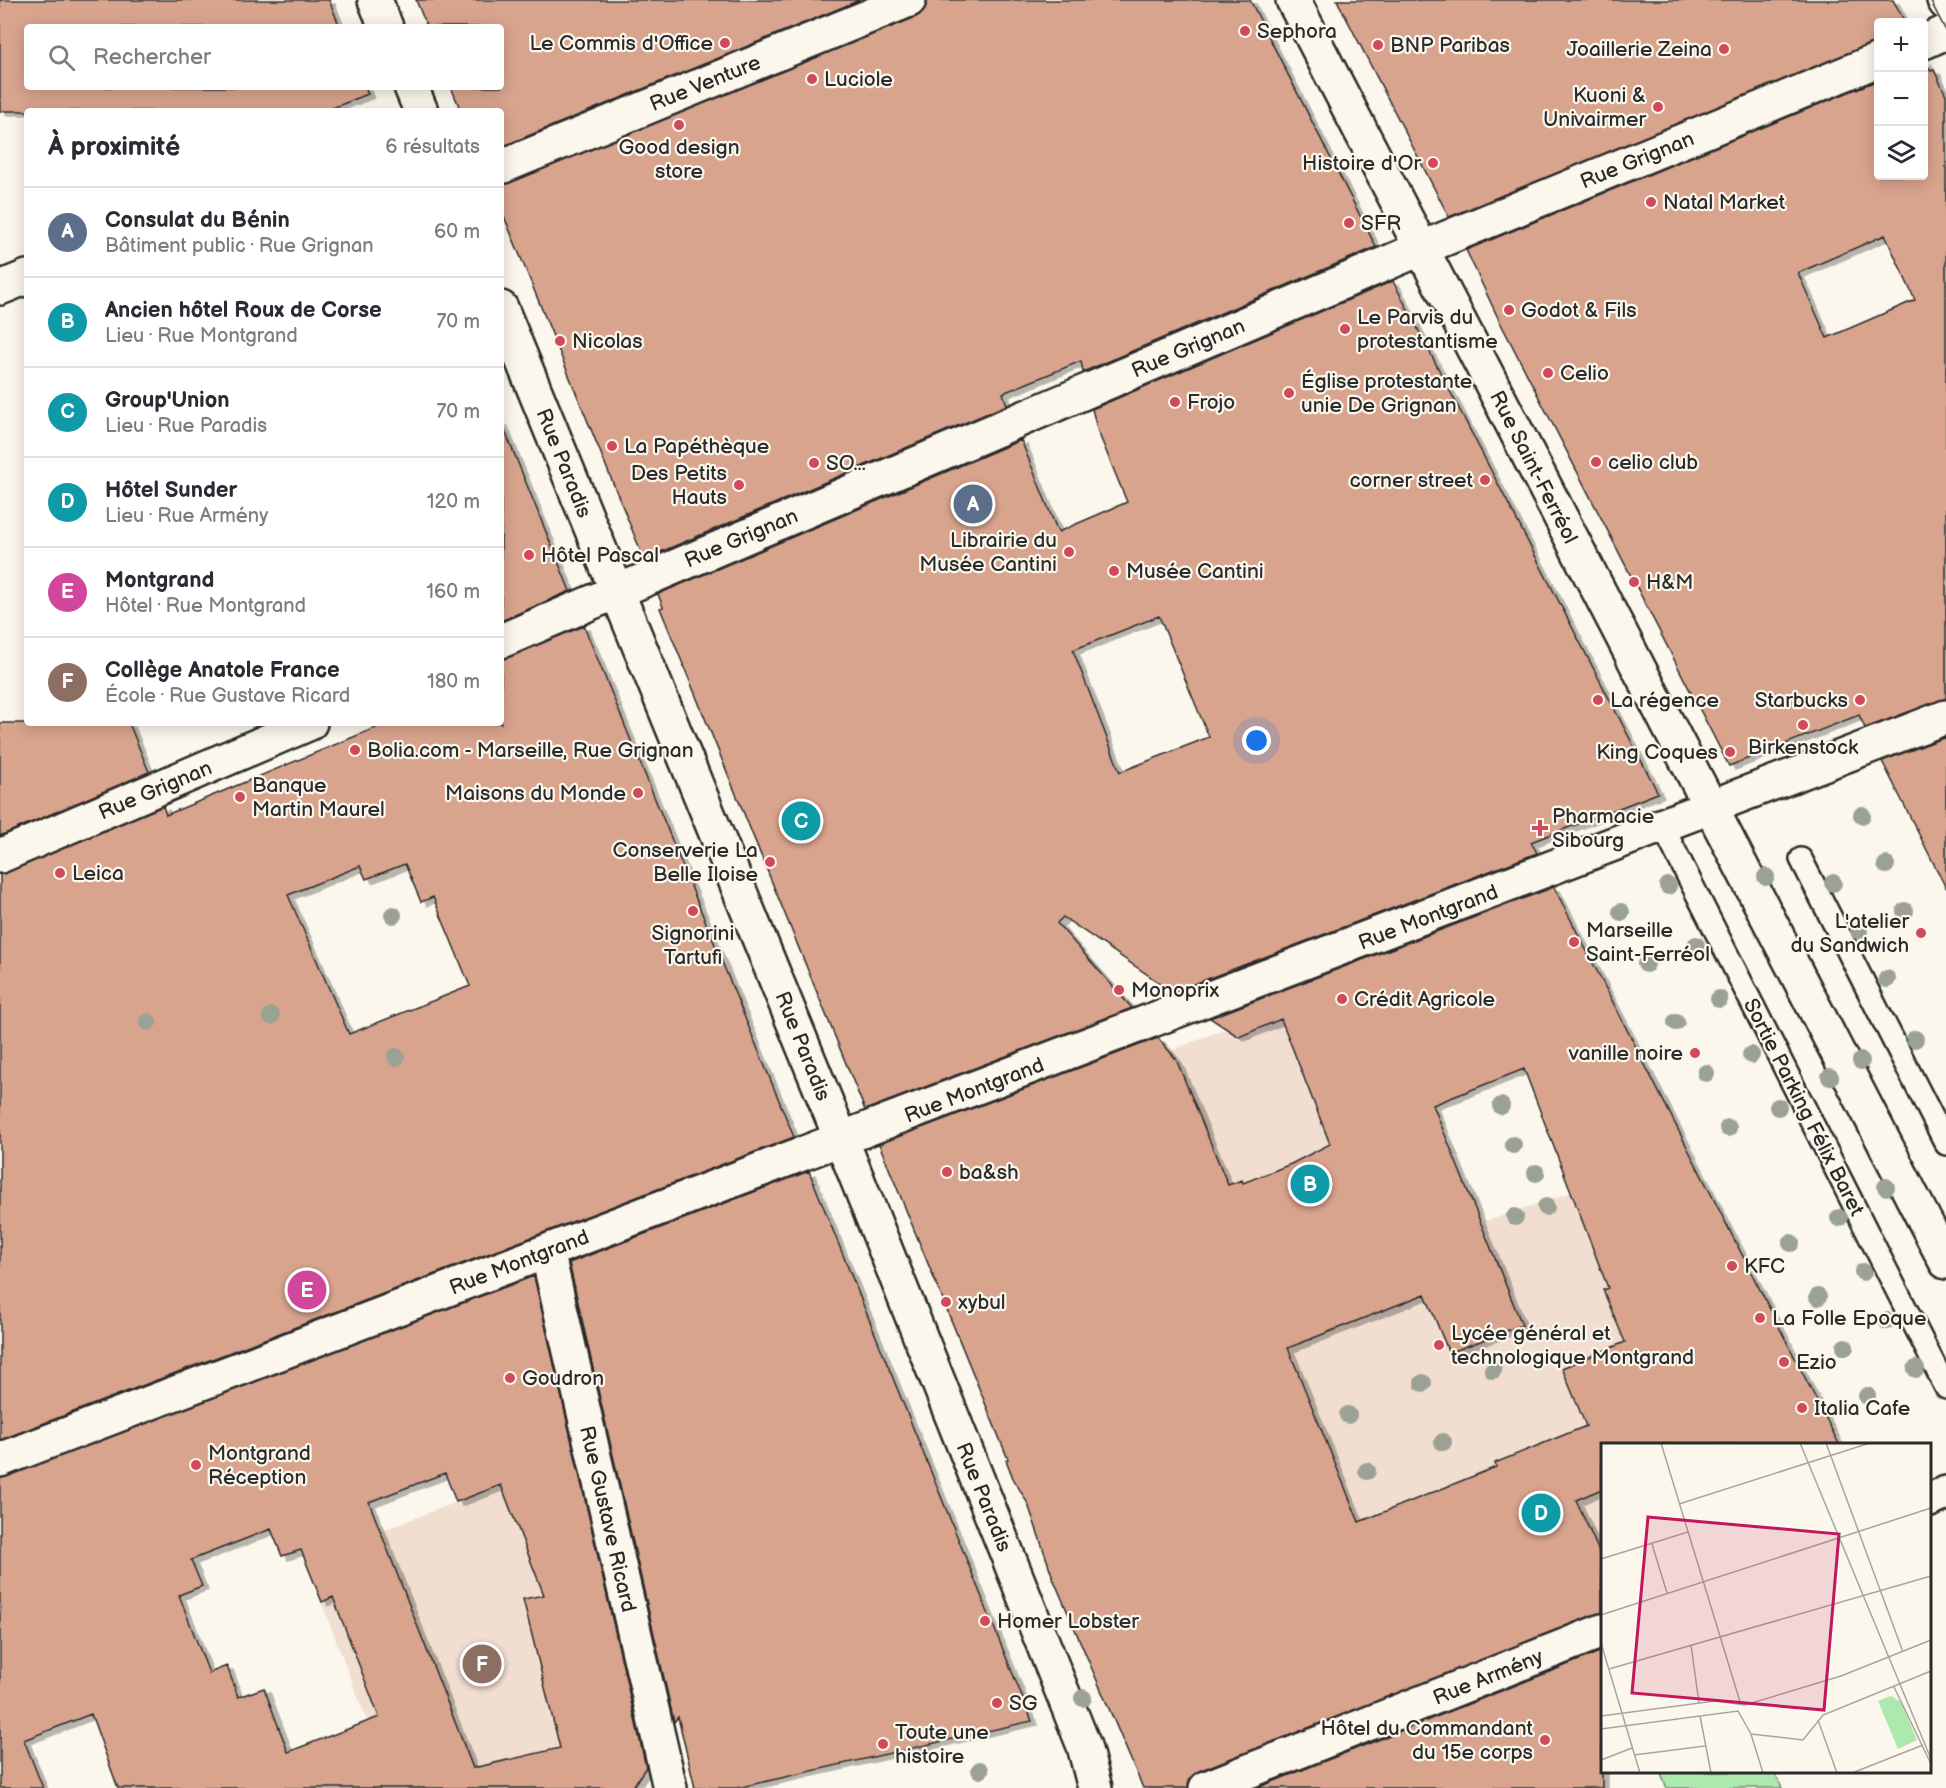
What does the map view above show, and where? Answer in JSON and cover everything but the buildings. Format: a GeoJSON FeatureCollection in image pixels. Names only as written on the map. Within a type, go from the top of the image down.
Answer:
{"type":"FeatureCollection","features":[{"type":"Feature","properties":{"kind":"street"},"geometry":{"type":"LineString","coordinates":[[375,0],[385,24]]}},
{"type":"Feature","properties":{"kind":"street","name":"Rue Venture"},"geometry":{"type":"LineString","coordinates":[[504,166],[909,0]]}},
{"type":"Feature","properties":{"kind":"street","name":"Rue Saint-Ferréol"},"geometry":{"type":"LineString","coordinates":[[1293,0],[1946,1262]]}},
{"type":"Feature","properties":{"kind":"street"},"geometry":{"type":"LineString","coordinates":[[1928,40],[1946,33]]}},
{"type":"Feature","properties":{"kind":"street","name":"Rue Grignan"},"geometry":{"type":"LineString","coordinates":[[504,640],[1420,249],[1874,62]]}},
{"type":"Feature","properties":{"kind":"street"},"geometry":{"type":"LineString","coordinates":[[412,90],[420,108]]}},
{"type":"Feature","properties":{"kind":"street"},"geometry":{"type":"LineString","coordinates":[[0,288],[24,278]]}},
{"type":"Feature","properties":{"kind":"street","name":"Rue Paradis"},"geometry":{"type":"LineString","coordinates":[[504,315],[842,1141],[1084,1746],[1095,1788]]}},
{"type":"Feature","properties":{"kind":"street","name":"Rue Montgrand"},"geometry":{"type":"LineString","coordinates":[[0,1460],[842,1141],[1946,717]]}},
{"type":"Feature","properties":{"kind":"street","name":"Rue Grignan"},"geometry":{"type":"LineString","coordinates":[[0,856],[262,732],[294,726]]}},
{"type":"Feature","properties":{"kind":"street","name":"Rue Gustave Ricard"},"geometry":{"type":"LineString","coordinates":[[547,1251],[670,1788]]}},
{"type":"Feature","properties":{"kind":"street"},"geometry":{"type":"LineString","coordinates":[[1931,1499],[1946,1493]]}},
{"type":"Feature","properties":{"kind":"street","name":"Rue Armény"},"geometry":{"type":"LineString","coordinates":[[1206,1788],[1601,1631]]}},
{"type":"Feature","properties":{"kind":"lane","name":"Sortie Parking Félix Baret"},"geometry":{"type":"LineString","coordinates":[[1662,825],[1946,1388]]}},
{"type":"Feature","properties":{"kind":"lane"},"geometry":{"type":"LineString","coordinates":[[1801,859],[1946,1144]]}},
{"type":"Feature","properties":{"kind":"shaded area","name":"Lycée général et technologique Montgrand"},"geometry":{"type":"Polygon","coordinates":[[[1304,997],[1408,1248],[1589,1186],[1733,1238],[1603,1290],[1630,1340],[1606,1350],[1630,1408],[1665,1397],[1688,1443],[1601,1443],[1601,1602],[1559,1620],[1383,1574],[1143,1062],[1304,997]]]}},
{"type":"Feature","properties":{"kind":"shaded area"},"geometry":{"type":"Polygon","coordinates":[[[501,1485],[644,1769],[632,1788],[393,1788],[305,1560],[501,1485]]]}},
{"type":"Feature","properties":{"kind":"green space"},"geometry":{"type":"Polygon","coordinates":[[[1660,1773],[1775,1773],[1782,1788],[1667,1788],[1660,1773]]]}},
{"type":"Feature","properties":{"kind":"tram line"},"geometry":{"type":"LineString","coordinates":[[1930,0],[1946,31]]}},
{"type":"Feature","properties":{"kind":"place","name":"Sephora"},"geometry":{"type":"Point","coordinates":[1245,31]}},
{"type":"Feature","properties":{"kind":"place","name":"Le Commis d'Office"},"geometry":{"type":"Point","coordinates":[725,43]}},
{"type":"Feature","properties":{"kind":"place","name":"BNP Paribas"},"geometry":{"type":"Point","coordinates":[1378,45]}},
{"type":"Feature","properties":{"kind":"place","name":"Joaillerie Zeina"},"geometry":{"type":"Point","coordinates":[1724,49]}},
{"type":"Feature","properties":{"kind":"place","name":"Luciole"},"geometry":{"type":"Point","coordinates":[812,79]}},
{"type":"Feature","properties":{"kind":"place","name":"Kuoni & Univairmer"},"geometry":{"type":"Point","coordinates":[1658,107]}},
{"type":"Feature","properties":{"kind":"place","name":"Good design store"},"geometry":{"type":"Point","coordinates":[679,125]}},
{"type":"Feature","properties":{"kind":"place","name":"Histoire d'Or"},"geometry":{"type":"Point","coordinates":[1433,163]}},
{"type":"Feature","properties":{"kind":"place","name":"Natal Market"},"geometry":{"type":"Point","coordinates":[1651,202]}},
{"type":"Feature","properties":{"kind":"place","name":"SFR"},"geometry":{"type":"Point","coordinates":[1349,223]}},
{"type":"Feature","properties":{"kind":"place","name":"Godot & Fils"},"geometry":{"type":"Point","coordinates":[1509,310]}},
{"type":"Feature","properties":{"kind":"place","name":"Le Parvis du protestantisme"},"geometry":{"type":"Point","coordinates":[1345,329]}},
{"type":"Feature","properties":{"kind":"place","name":"Nicolas"},"geometry":{"type":"Point","coordinates":[560,341]}},
{"type":"Feature","properties":{"kind":"place","name":"Celio"},"geometry":{"type":"Point","coordinates":[1548,373]}},
{"type":"Feature","properties":{"kind":"place","name":"Église protestante unie De Grignan"},"geometry":{"type":"Point","coordinates":[1289,393]}},
{"type":"Feature","properties":{"kind":"place","name":"Frojo"},"geometry":{"type":"Point","coordinates":[1175,402]}},
{"type":"Feature","properties":{"kind":"place","name":"La Papéthèque"},"geometry":{"type":"Point","coordinates":[612,446]}},
{"type":"Feature","properties":{"kind":"place","name":"celio club"},"geometry":{"type":"Point","coordinates":[1596,462]}},
{"type":"Feature","properties":{"kind":"place","name":"SO..."},"geometry":{"type":"Point","coordinates":[814,463]}},
{"type":"Feature","properties":{"kind":"place","name":"corner street"},"geometry":{"type":"Point","coordinates":[1485,480]}},
{"type":"Feature","properties":{"kind":"place","name":"Des Petits Hauts"},"geometry":{"type":"Point","coordinates":[739,485]}},
{"type":"Feature","properties":{"kind":"place","name":"Consulat du Bénin"},"geometry":{"type":"Point","coordinates":[973,504]}},
{"type":"Feature","properties":{"kind":"place","name":"Librairie du Musée Cantini"},"geometry":{"type":"Point","coordinates":[1069,552]}},
{"type":"Feature","properties":{"kind":"place","name":"Hôtel Pascal"},"geometry":{"type":"Point","coordinates":[529,555]}},
{"type":"Feature","properties":{"kind":"place","name":"Musée Cantini"},"geometry":{"type":"Point","coordinates":[1114,571]}},
{"type":"Feature","properties":{"kind":"place","name":"H&M"},"geometry":{"type":"Point","coordinates":[1634,582]}},
{"type":"Feature","properties":{"kind":"place","name":"La régence"},"geometry":{"type":"Point","coordinates":[1598,700]}},
{"type":"Feature","properties":{"kind":"place","name":"Starbucks"},"geometry":{"type":"Point","coordinates":[1860,700]}},
{"type":"Feature","properties":{"kind":"place","name":"Birkenstock"},"geometry":{"type":"Point","coordinates":[1803,725]}},
{"type":"Feature","properties":{"kind":"place","name":"Bolia.com - Marseille, Rue Grignan"},"geometry":{"type":"Point","coordinates":[355,750]}},
{"type":"Feature","properties":{"kind":"place","name":"King Coques"},"geometry":{"type":"Point","coordinates":[1730,752]}},
{"type":"Feature","properties":{"kind":"place","name":"Maisons du Monde"},"geometry":{"type":"Point","coordinates":[638,793]}},
{"type":"Feature","properties":{"kind":"place","name":"Banque Martin Maurel"},"geometry":{"type":"Point","coordinates":[240,797]}},
{"type":"Feature","properties":{"kind":"place","name":"Group'Union"},"geometry":{"type":"Point","coordinates":[801,821]}},
{"type":"Feature","properties":{"kind":"place","name":"Pharmacie Sibourg"},"geometry":{"type":"Point","coordinates":[1540,828]}},
{"type":"Feature","properties":{"kind":"place","name":"Conserverie La Belle Iloise"},"geometry":{"type":"Point","coordinates":[770,862]}},
{"type":"Feature","properties":{"kind":"place","name":"Leica"},"geometry":{"type":"Point","coordinates":[60,873]}},
{"type":"Feature","properties":{"kind":"place","name":"Signorini Tartufi"},"geometry":{"type":"Point","coordinates":[693,911]}},
{"type":"Feature","properties":{"kind":"place","name":"L'atelier du Sandwich"},"geometry":{"type":"Point","coordinates":[1921,933]}},
{"type":"Feature","properties":{"kind":"place","name":"Marseille Saint-Ferréol"},"geometry":{"type":"Point","coordinates":[1574,942]}},
{"type":"Feature","properties":{"kind":"place","name":"Monoprix"},"geometry":{"type":"Point","coordinates":[1119,990]}},
{"type":"Feature","properties":{"kind":"place","name":"Crédit Agricole"},"geometry":{"type":"Point","coordinates":[1342,999]}},
{"type":"Feature","properties":{"kind":"place","name":"vanille noire"},"geometry":{"type":"Point","coordinates":[1695,1053]}},
{"type":"Feature","properties":{"kind":"place","name":"ba&sh"},"geometry":{"type":"Point","coordinates":[947,1172]}},
{"type":"Feature","properties":{"kind":"place","name":"Ancien hôtel Roux de Corse"},"geometry":{"type":"Point","coordinates":[1310,1184]}},
{"type":"Feature","properties":{"kind":"place","name":"KFC"},"geometry":{"type":"Point","coordinates":[1732,1266]}},
{"type":"Feature","properties":{"kind":"place","name":"Montgrand"},"geometry":{"type":"Point","coordinates":[307,1290]}},
{"type":"Feature","properties":{"kind":"place","name":"xybul"},"geometry":{"type":"Point","coordinates":[946,1302]}},
{"type":"Feature","properties":{"kind":"place","name":"La Folle Epoque"},"geometry":{"type":"Point","coordinates":[1760,1318]}},
{"type":"Feature","properties":{"kind":"place","name":"Lycée général et technologique Montgrand"},"geometry":{"type":"Point","coordinates":[1439,1345]}},
{"type":"Feature","properties":{"kind":"place","name":"Ezio"},"geometry":{"type":"Point","coordinates":[1784,1362]}},
{"type":"Feature","properties":{"kind":"place","name":"Goudron"},"geometry":{"type":"Point","coordinates":[510,1378]}},
{"type":"Feature","properties":{"kind":"place","name":"Italia Cafe"},"geometry":{"type":"Point","coordinates":[1802,1408]}},
{"type":"Feature","properties":{"kind":"place","name":"Montgrand Réception"},"geometry":{"type":"Point","coordinates":[196,1465]}},
{"type":"Feature","properties":{"kind":"place","name":"Hôtel Sunder"},"geometry":{"type":"Point","coordinates":[1541,1513]}},
{"type":"Feature","properties":{"kind":"place","name":"Homer Lobster"},"geometry":{"type":"Point","coordinates":[985,1621]}},
{"type":"Feature","properties":{"kind":"place","name":"Collège Anatole France"},"geometry":{"type":"Point","coordinates":[482,1664]}},
{"type":"Feature","properties":{"kind":"place","name":"SG"},"geometry":{"type":"Point","coordinates":[997,1703]}},
{"type":"Feature","properties":{"kind":"place","name":"Hôtel du Commandant du 15e corps"},"geometry":{"type":"Point","coordinates":[1545,1740]}},
{"type":"Feature","properties":{"kind":"place","name":"Toute une histoire"},"geometry":{"type":"Point","coordinates":[883,1744]}}]}
